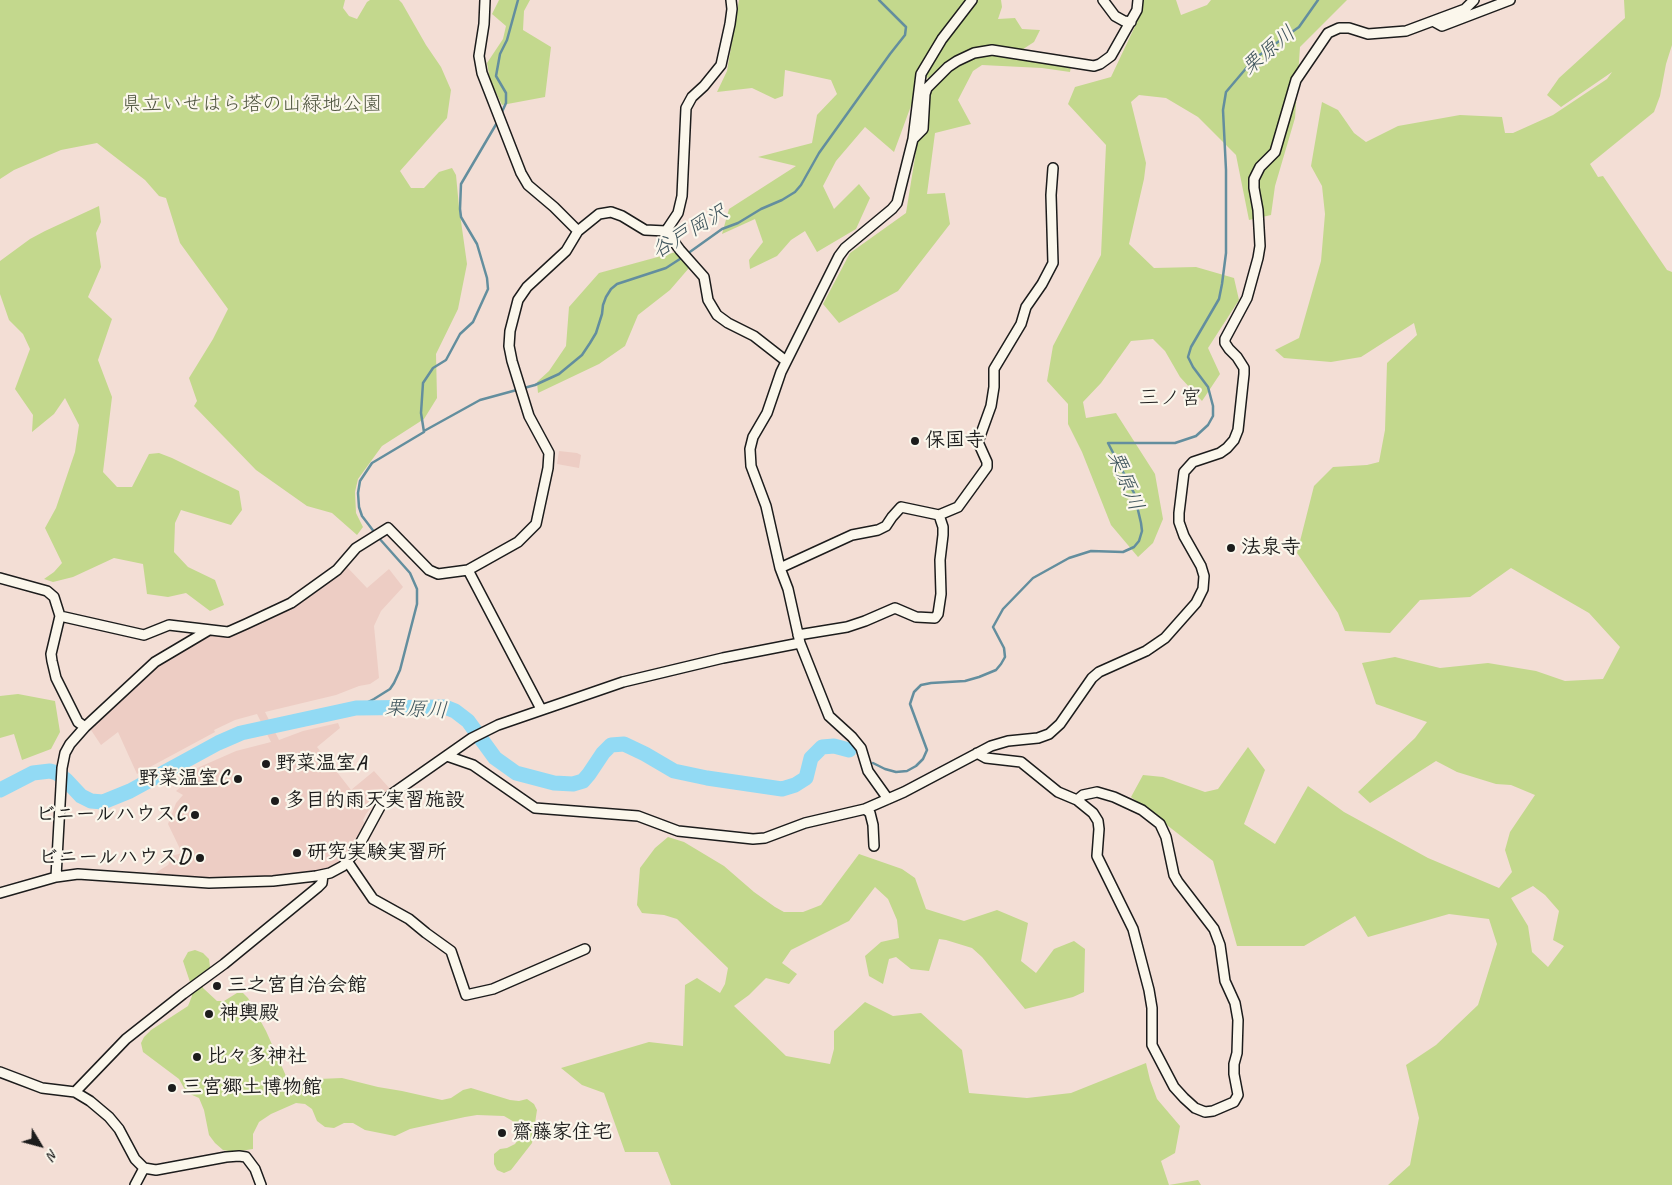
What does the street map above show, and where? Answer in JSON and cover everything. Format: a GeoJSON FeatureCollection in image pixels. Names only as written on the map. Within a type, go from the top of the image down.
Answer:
{"type":"FeatureCollection","features":[{"type":"Feature","properties":{"kind":"street"},"geometry":{"type":"LineString","coordinates":[[485,0],[480,56],[482,73],[522,173],[528,185],[578,231]]}},
{"type":"Feature","properties":{"kind":"street"},"geometry":{"type":"LineString","coordinates":[[666,231],[678,213],[682,196],[686,108],[692,97],[704,86],[721,65],[730,24],[731,0]]}},
{"type":"Feature","properties":{"kind":"street"},"geometry":{"type":"LineString","coordinates":[[888,799],[868,772],[861,748],[829,716],[799,639],[766,506],[751,466],[750,448],[753,437],[767,413],[786,361],[842,252],[897,203],[913,139],[921,74],[942,39],[972,0]]}},
{"type":"Feature","properties":{"kind":"street"},"geometry":{"type":"LineString","coordinates":[[1103,0],[1115,16],[1124,21],[1131,22]]}},
{"type":"Feature","properties":{"kind":"street"},"geometry":{"type":"LineString","coordinates":[[913,139],[923,130],[927,88],[957,61],[974,53],[992,50],[1094,66],[1100,64],[1111,56],[1137,10],[1138,0]]}},
{"type":"Feature","properties":{"kind":"street"},"geometry":{"type":"LineString","coordinates":[[447,756],[473,765],[535,808],[638,816],[678,831],[749,840],[765,838],[805,823],[865,809],[904,792],[991,746],[1008,741],[1038,738],[1050,734],[1060,724],[1098,672],[1155,646],[1165,638],[1196,603],[1203,589],[1204,576],[1201,566],[1184,536],[1179,522],[1184,472],[1194,462],[1220,453],[1227,448],[1234,440],[1238,430],[1244,368],[1225,343],[1225,339],[1247,298],[1258,258],[1260,246],[1258,210],[1254,188],[1256,172],[1275,152],[1296,80],[1328,33],[1339,28],[1349,28],[1368,34],[1406,31],[1465,9],[1474,0]]}},
{"type":"Feature","properties":{"kind":"street"},"geometry":{"type":"LineString","coordinates":[[1433,21],[1442,26],[1510,0]]}},
{"type":"Feature","properties":{"kind":"street"},"geometry":{"type":"LineString","coordinates":[[780,568],[852,535],[878,530],[886,526],[901,507],[939,515],[958,507],[987,467],[987,462],[978,442],[991,406],[994,369],[1021,324],[1026,307],[1042,284],[1053,263],[1051,195],[1053,168]]}},
{"type":"Feature","properties":{"kind":"street"},"geometry":{"type":"LineString","coordinates":[[60,616],[144,635],[169,625],[228,632],[291,603],[337,570],[356,548],[388,528],[434,574],[468,570],[518,542],[536,524],[548,468],[549,453],[529,416],[512,361],[509,346],[510,331],[518,300],[527,287],[566,251],[578,231],[594,218],[606,212],[622,216],[645,230],[666,231]]}},
{"type":"Feature","properties":{"kind":"street"},"geometry":{"type":"LineString","coordinates":[[666,231],[704,277],[708,300],[717,315],[754,336],[786,361]]}},
{"type":"Feature","properties":{"kind":"street"},"geometry":{"type":"LineString","coordinates":[[0,893],[56,877],[86,875],[210,883],[272,881],[323,875],[337,869],[356,851],[381,805],[392,794],[472,738],[487,730],[541,709],[623,682],[847,627],[895,608],[916,617],[935,618],[938,614],[941,594],[940,560],[943,527],[939,515]]}},
{"type":"Feature","properties":{"kind":"street"},"geometry":{"type":"LineString","coordinates":[[468,570],[541,709]]}},
{"type":"Feature","properties":{"kind":"street"},"geometry":{"type":"LineString","coordinates":[[0,578],[47,591],[51,594],[60,616],[52,654],[56,678],[78,722],[85,727]]}},
{"type":"Feature","properties":{"kind":"street"},"geometry":{"type":"LineString","coordinates":[[56,877],[62,768],[65,753],[70,744],[85,727],[155,662],[209,630]]}},
{"type":"Feature","properties":{"kind":"street"},"geometry":{"type":"LineString","coordinates":[[977,753],[986,758],[1021,762],[1058,792],[1077,800],[1090,809],[1098,821],[1097,856],[1133,929],[1152,1008],[1152,1046],[1174,1087],[1195,1108],[1205,1112],[1213,1112],[1234,1102],[1238,1095],[1234,1074],[1238,1020],[1235,1003],[1225,981],[1220,945],[1214,930],[1174,875],[1166,837],[1160,824],[1142,810],[1114,797],[1097,792],[1084,795],[1077,800]]}},
{"type":"Feature","properties":{"kind":"street"},"geometry":{"type":"LineString","coordinates":[[865,809],[870,813],[873,825],[874,846]]}},
{"type":"Feature","properties":{"kind":"street"},"geometry":{"type":"LineString","coordinates":[[347,861],[373,899],[409,919],[452,951],[466,995],[493,989],[585,949]]}},
{"type":"Feature","properties":{"kind":"street"},"geometry":{"type":"LineString","coordinates":[[76,1092],[126,1040],[224,964],[318,887],[322,883],[323,875]]}},
{"type":"Feature","properties":{"kind":"street"},"geometry":{"type":"LineString","coordinates":[[0,1072],[42,1088],[76,1092],[90,1100],[119,1129],[138,1163],[144,1168],[156,1170],[226,1157],[246,1157],[255,1169],[261,1185]]}},
{"type":"Feature","properties":{"kind":"street"},"geometry":{"type":"LineString","coordinates":[[135,1185],[144,1168]]}},
{"type":"Feature","properties":{"kind":"shaded area"},"geometry":{"type":"Polygon","coordinates":[[[559,451],[581,455],[579,468],[557,464],[559,451]]]}},
{"type":"Feature","properties":{"kind":"shaded area"},"geometry":{"type":"Polygon","coordinates":[[[347,567],[367,588],[389,569],[403,587],[381,611],[374,626],[379,678],[370,684],[336,695],[265,712],[279,740],[303,731],[338,723],[340,728],[317,747],[351,790],[374,771],[391,790],[382,793],[366,814],[363,820],[365,825],[349,854],[338,863],[324,869],[229,880],[152,875],[168,865],[172,856],[182,853],[168,824],[176,803],[183,795],[176,791],[190,779],[195,769],[236,751],[271,742],[257,714],[235,720],[214,730],[215,732],[137,774],[118,732],[101,745],[89,727],[161,662],[209,633],[233,635],[293,606],[347,567]]]}},
{"type":"Feature","properties":{"kind":"green space","name":"県立いせはら塔の山緑地公園"},"geometry":{"type":"Polygon","coordinates":[[[0,0],[345,0],[343,8],[349,16],[357,19],[370,0],[399,0],[402,3],[441,67],[451,90],[447,118],[400,171],[411,188],[424,188],[439,172],[452,168],[456,175],[467,264],[458,309],[436,354],[437,398],[424,419],[382,446],[358,479],[355,492],[356,513],[363,527],[357,535],[332,513],[307,506],[256,470],[194,406],[197,401],[189,378],[213,339],[228,309],[180,243],[166,198],[159,196],[145,180],[97,143],[61,150],[14,170],[0,179],[0,0]]]}},
{"type":"Feature","properties":{"kind":"green space"},"geometry":{"type":"Polygon","coordinates":[[[499,0],[530,0],[524,11],[523,30],[551,47],[545,97],[502,105],[490,80],[487,63],[503,39],[506,26],[492,14],[499,0]]]}},
{"type":"Feature","properties":{"kind":"green space"},"geometry":{"type":"Polygon","coordinates":[[[739,0],[1001,0],[1002,7],[998,19],[1015,18],[1022,29],[1040,30],[1034,42],[1014,55],[1071,66],[1070,72],[1042,68],[982,65],[973,71],[958,100],[971,124],[935,133],[927,194],[945,193],[950,224],[898,291],[839,323],[823,304],[850,253],[906,213],[928,77],[919,84],[894,152],[865,127],[836,161],[823,186],[834,209],[859,184],[870,198],[856,229],[817,252],[805,231],[791,240],[777,256],[750,269],[749,260],[763,242],[755,219],[722,234],[729,209],[796,166],[758,157],[812,143],[817,115],[837,94],[831,80],[785,70],[783,96],[775,99],[752,88],[717,92],[727,71],[739,0]]]}},
{"type":"Feature","properties":{"kind":"green space"},"geometry":{"type":"Polygon","coordinates":[[[1143,0],[1176,0],[1181,15],[1207,5],[1211,0],[1347,0],[1300,47],[1295,118],[1275,186],[1271,215],[1249,220],[1236,155],[1198,117],[1166,98],[1139,95],[1131,102],[1146,163],[1129,244],[1154,268],[1196,267],[1234,278],[1239,300],[1208,348],[1220,374],[1202,401],[1180,377],[1165,351],[1153,339],[1131,341],[1101,383],[1083,402],[1086,418],[1116,413],[1155,474],[1163,519],[1153,543],[1138,557],[1111,525],[1082,452],[1068,424],[1068,404],[1047,381],[1053,346],[1101,255],[1106,145],[1068,104],[1075,87],[1111,77],[1137,22],[1143,0]]]}},
{"type":"Feature","properties":{"kind":"green space"},"geometry":{"type":"Polygon","coordinates":[[[1624,0],[1672,0],[1672,45],[1660,96],[1654,112],[1590,164],[1598,177],[1603,176],[1667,270],[1672,272],[1672,1185],[1388,1185],[1410,1165],[1419,1118],[1406,1065],[1436,1045],[1478,1005],[1497,944],[1489,919],[1449,914],[1368,937],[1355,916],[1304,946],[1237,946],[1213,861],[1131,797],[1143,775],[1163,777],[1205,792],[1218,789],[1248,747],[1265,770],[1244,824],[1275,844],[1308,786],[1344,812],[1428,858],[1499,888],[1512,872],[1505,850],[1510,832],[1535,795],[1511,785],[1496,784],[1457,772],[1436,761],[1370,803],[1358,792],[1415,738],[1427,722],[1376,704],[1362,663],[1395,657],[1440,668],[1488,663],[1536,671],[1565,681],[1603,679],[1620,647],[1589,613],[1511,568],[1470,597],[1420,600],[1390,633],[1345,631],[1338,613],[1297,553],[1314,486],[1333,467],[1367,465],[1379,462],[1385,430],[1387,363],[1417,335],[1414,323],[1361,357],[1331,362],[1284,358],[1275,350],[1299,338],[1321,261],[1325,214],[1322,186],[1311,166],[1322,102],[1338,110],[1354,133],[1366,142],[1398,126],[1460,115],[1502,117],[1505,133],[1513,133],[1553,115],[1607,79],[1612,72],[1561,107],[1547,95],[1559,78],[1625,18],[1624,0]],[[1533,886],[1511,898],[1528,926],[1532,952],[1548,967],[1564,946],[1553,940],[1559,911],[1545,895],[1533,886]]]}},
{"type":"Feature","properties":{"kind":"green space"},"geometry":{"type":"Polygon","coordinates":[[[99,206],[101,222],[96,233],[101,267],[88,297],[112,319],[98,360],[112,397],[103,472],[117,487],[132,487],[149,454],[159,453],[239,491],[242,510],[231,525],[181,510],[175,523],[174,552],[188,567],[215,580],[224,605],[210,611],[186,593],[168,597],[147,594],[143,564],[114,558],[73,577],[53,582],[44,579],[62,563],[45,528],[56,508],[75,452],[79,425],[65,398],[54,414],[32,432],[33,415],[15,389],[30,349],[23,334],[9,320],[0,294],[0,261],[30,239],[99,206]]]}},
{"type":"Feature","properties":{"kind":"green space"},"geometry":{"type":"Polygon","coordinates":[[[676,252],[689,268],[670,290],[638,315],[625,346],[599,364],[538,393],[537,382],[549,371],[566,346],[569,307],[599,273],[676,252]]]}},
{"type":"Feature","properties":{"kind":"green space"},"geometry":{"type":"Polygon","coordinates":[[[18,694],[55,701],[60,732],[51,749],[22,760],[14,734],[0,738],[0,696],[18,694]]]}},
{"type":"Feature","properties":{"kind":"green space"},"geometry":{"type":"Polygon","coordinates":[[[668,837],[684,842],[724,866],[754,892],[784,912],[803,912],[821,905],[859,854],[902,869],[915,878],[926,909],[964,921],[997,910],[1028,923],[1021,961],[1036,973],[1054,949],[1074,941],[1085,949],[1084,992],[1073,997],[1025,1009],[982,957],[972,948],[946,940],[939,939],[929,971],[911,969],[896,957],[889,959],[883,984],[869,976],[865,956],[881,942],[899,938],[897,920],[888,899],[875,887],[849,921],[791,950],[782,963],[797,974],[789,984],[766,978],[749,995],[734,1006],[786,1056],[830,1064],[834,1049],[834,1031],[865,1002],[893,1016],[921,1013],[962,1050],[969,1093],[1027,1098],[1071,1093],[1146,1063],[1157,1099],[1180,1126],[1175,1153],[1161,1161],[1169,1185],[671,1185],[658,1152],[625,1152],[604,1093],[582,1085],[561,1068],[649,1042],[683,1046],[685,985],[697,978],[720,993],[725,984],[728,968],[677,919],[664,915],[642,913],[637,905],[640,868],[655,848],[668,837]]]}},
{"type":"Feature","properties":{"kind":"green space"},"geometry":{"type":"Polygon","coordinates":[[[195,950],[203,953],[209,959],[210,967],[203,982],[203,988],[217,1001],[224,1001],[237,993],[243,993],[248,998],[266,1031],[286,1076],[295,1080],[342,1078],[442,1100],[451,1098],[463,1090],[471,1088],[510,1100],[519,1101],[527,1099],[534,1104],[537,1110],[532,1143],[511,1170],[504,1173],[497,1170],[494,1164],[494,1154],[500,1149],[515,1144],[521,1136],[521,1131],[516,1123],[504,1116],[477,1115],[465,1117],[410,1129],[395,1136],[365,1130],[353,1123],[344,1123],[334,1128],[325,1127],[317,1121],[312,1109],[305,1104],[296,1103],[271,1114],[259,1122],[253,1134],[253,1149],[234,1152],[223,1150],[209,1135],[204,1110],[199,1098],[190,1094],[179,1079],[143,1052],[141,1043],[151,1030],[188,1006],[192,996],[190,982],[183,961],[188,952],[195,950]]]}},
{"type":"Feature","properties":{"kind":"green space"},"geometry":{"type":"Polygon","coordinates":[[[1198,1180],[1201,1185],[1169,1185],[1198,1180]]]}},
{"type":"Feature","properties":{"kind":"waterway"},"geometry":{"type":"LineString","coordinates":[[501,114],[506,103],[506,93],[496,76],[500,54],[507,40],[518,0]]}},
{"type":"Feature","properties":{"kind":"waterway","name":"谷戸岡沢"},"geometry":{"type":"LineString","coordinates":[[687,254],[722,229],[738,223],[761,209],[782,200],[795,192],[801,185],[819,153],[905,35],[906,27],[879,0]]}},
{"type":"Feature","properties":{"kind":"waterway","name":"栗原川"},"geometry":{"type":"LineString","coordinates":[[873,763],[896,772],[907,771],[923,759],[927,750],[910,704],[914,692],[921,685],[965,681],[996,670],[1005,657],[1004,648],[993,627],[1003,609],[1033,578],[1069,558],[1091,551],[1123,552],[1134,547],[1139,541],[1142,531],[1134,493],[1108,443],[1175,443],[1196,436],[1208,425],[1213,416],[1213,406],[1208,387],[1188,357],[1191,347],[1219,299],[1222,284],[1226,253],[1226,170],[1223,110],[1226,92],[1254,59],[1299,27],[1318,0]]}},
{"type":"Feature","properties":{"kind":"waterway"},"geometry":{"type":"LineString","coordinates":[[375,533],[362,516],[359,507],[358,493],[360,481],[372,463],[424,432],[421,413],[423,383],[433,368],[446,360],[460,334],[473,322],[488,289],[487,278],[477,244],[461,217],[461,184],[498,121]]}},
{"type":"Feature","properties":{"kind":"waterway","name":"谷戸岡沢"},"geometry":{"type":"LineString","coordinates":[[424,431],[480,400],[535,385],[559,374],[582,355],[590,343],[596,333],[603,305],[611,289],[617,284],[666,268],[683,257]]}},
{"type":"Feature","properties":{"kind":"waterway","name":"谷戸岡沢"},"geometry":{"type":"LineString","coordinates":[[356,708],[390,689],[394,683],[400,670],[417,604],[417,589],[410,573],[378,537]]}},
{"type":"Feature","properties":{"kind":"waterway","name":"栗原川"},"geometry":{"type":"LineString","coordinates":[[0,790],[33,773],[50,771],[57,773],[66,780],[81,796],[91,801],[103,802],[130,791],[218,743],[241,733],[356,708],[445,707],[455,711],[468,721],[495,758],[516,773],[554,783],[573,784],[583,781],[611,745],[624,744],[674,771],[782,789],[795,785],[806,778],[811,758],[822,747],[834,746],[849,750]]}},
{"type":"Feature","properties":{"kind":"place","name":"保国寺"},"geometry":{"type":"Point","coordinates":[915,441]}},
{"type":"Feature","properties":{"kind":"place","name":"法泉寺"},"geometry":{"type":"Point","coordinates":[1231,548]}},
{"type":"Feature","properties":{"kind":"place","name":"野菜温室A"},"geometry":{"type":"Point","coordinates":[266,764]}},
{"type":"Feature","properties":{"kind":"place","name":"野菜温室C"},"geometry":{"type":"Point","coordinates":[238,779]}},
{"type":"Feature","properties":{"kind":"place","name":"多目的雨天実習施設"},"geometry":{"type":"Point","coordinates":[275,801]}},
{"type":"Feature","properties":{"kind":"place","name":"ビニールハウスC"},"geometry":{"type":"Point","coordinates":[195,815]}},
{"type":"Feature","properties":{"kind":"place","name":"研究実験実習所"},"geometry":{"type":"Point","coordinates":[297,853]}},
{"type":"Feature","properties":{"kind":"place","name":"ビニールハウスD"},"geometry":{"type":"Point","coordinates":[200,858]}},
{"type":"Feature","properties":{"kind":"place","name":"三之宮自治会館"},"geometry":{"type":"Point","coordinates":[217,986]}},
{"type":"Feature","properties":{"kind":"place","name":"神輿殿"},"geometry":{"type":"Point","coordinates":[209,1014]}},
{"type":"Feature","properties":{"kind":"place","name":"比々多神社"},"geometry":{"type":"Point","coordinates":[197,1057]}},
{"type":"Feature","properties":{"kind":"place","name":"三宮郷土博物館"},"geometry":{"type":"Point","coordinates":[172,1088]}},
{"type":"Feature","properties":{"kind":"place","name":"齋藤家住宅"},"geometry":{"type":"Point","coordinates":[502,1133]}},
{"type":"Feature","properties":{"kind":"district","name":"三ノ宮"},"geometry":{"type":"Point","coordinates":[1170,398]}}]}
